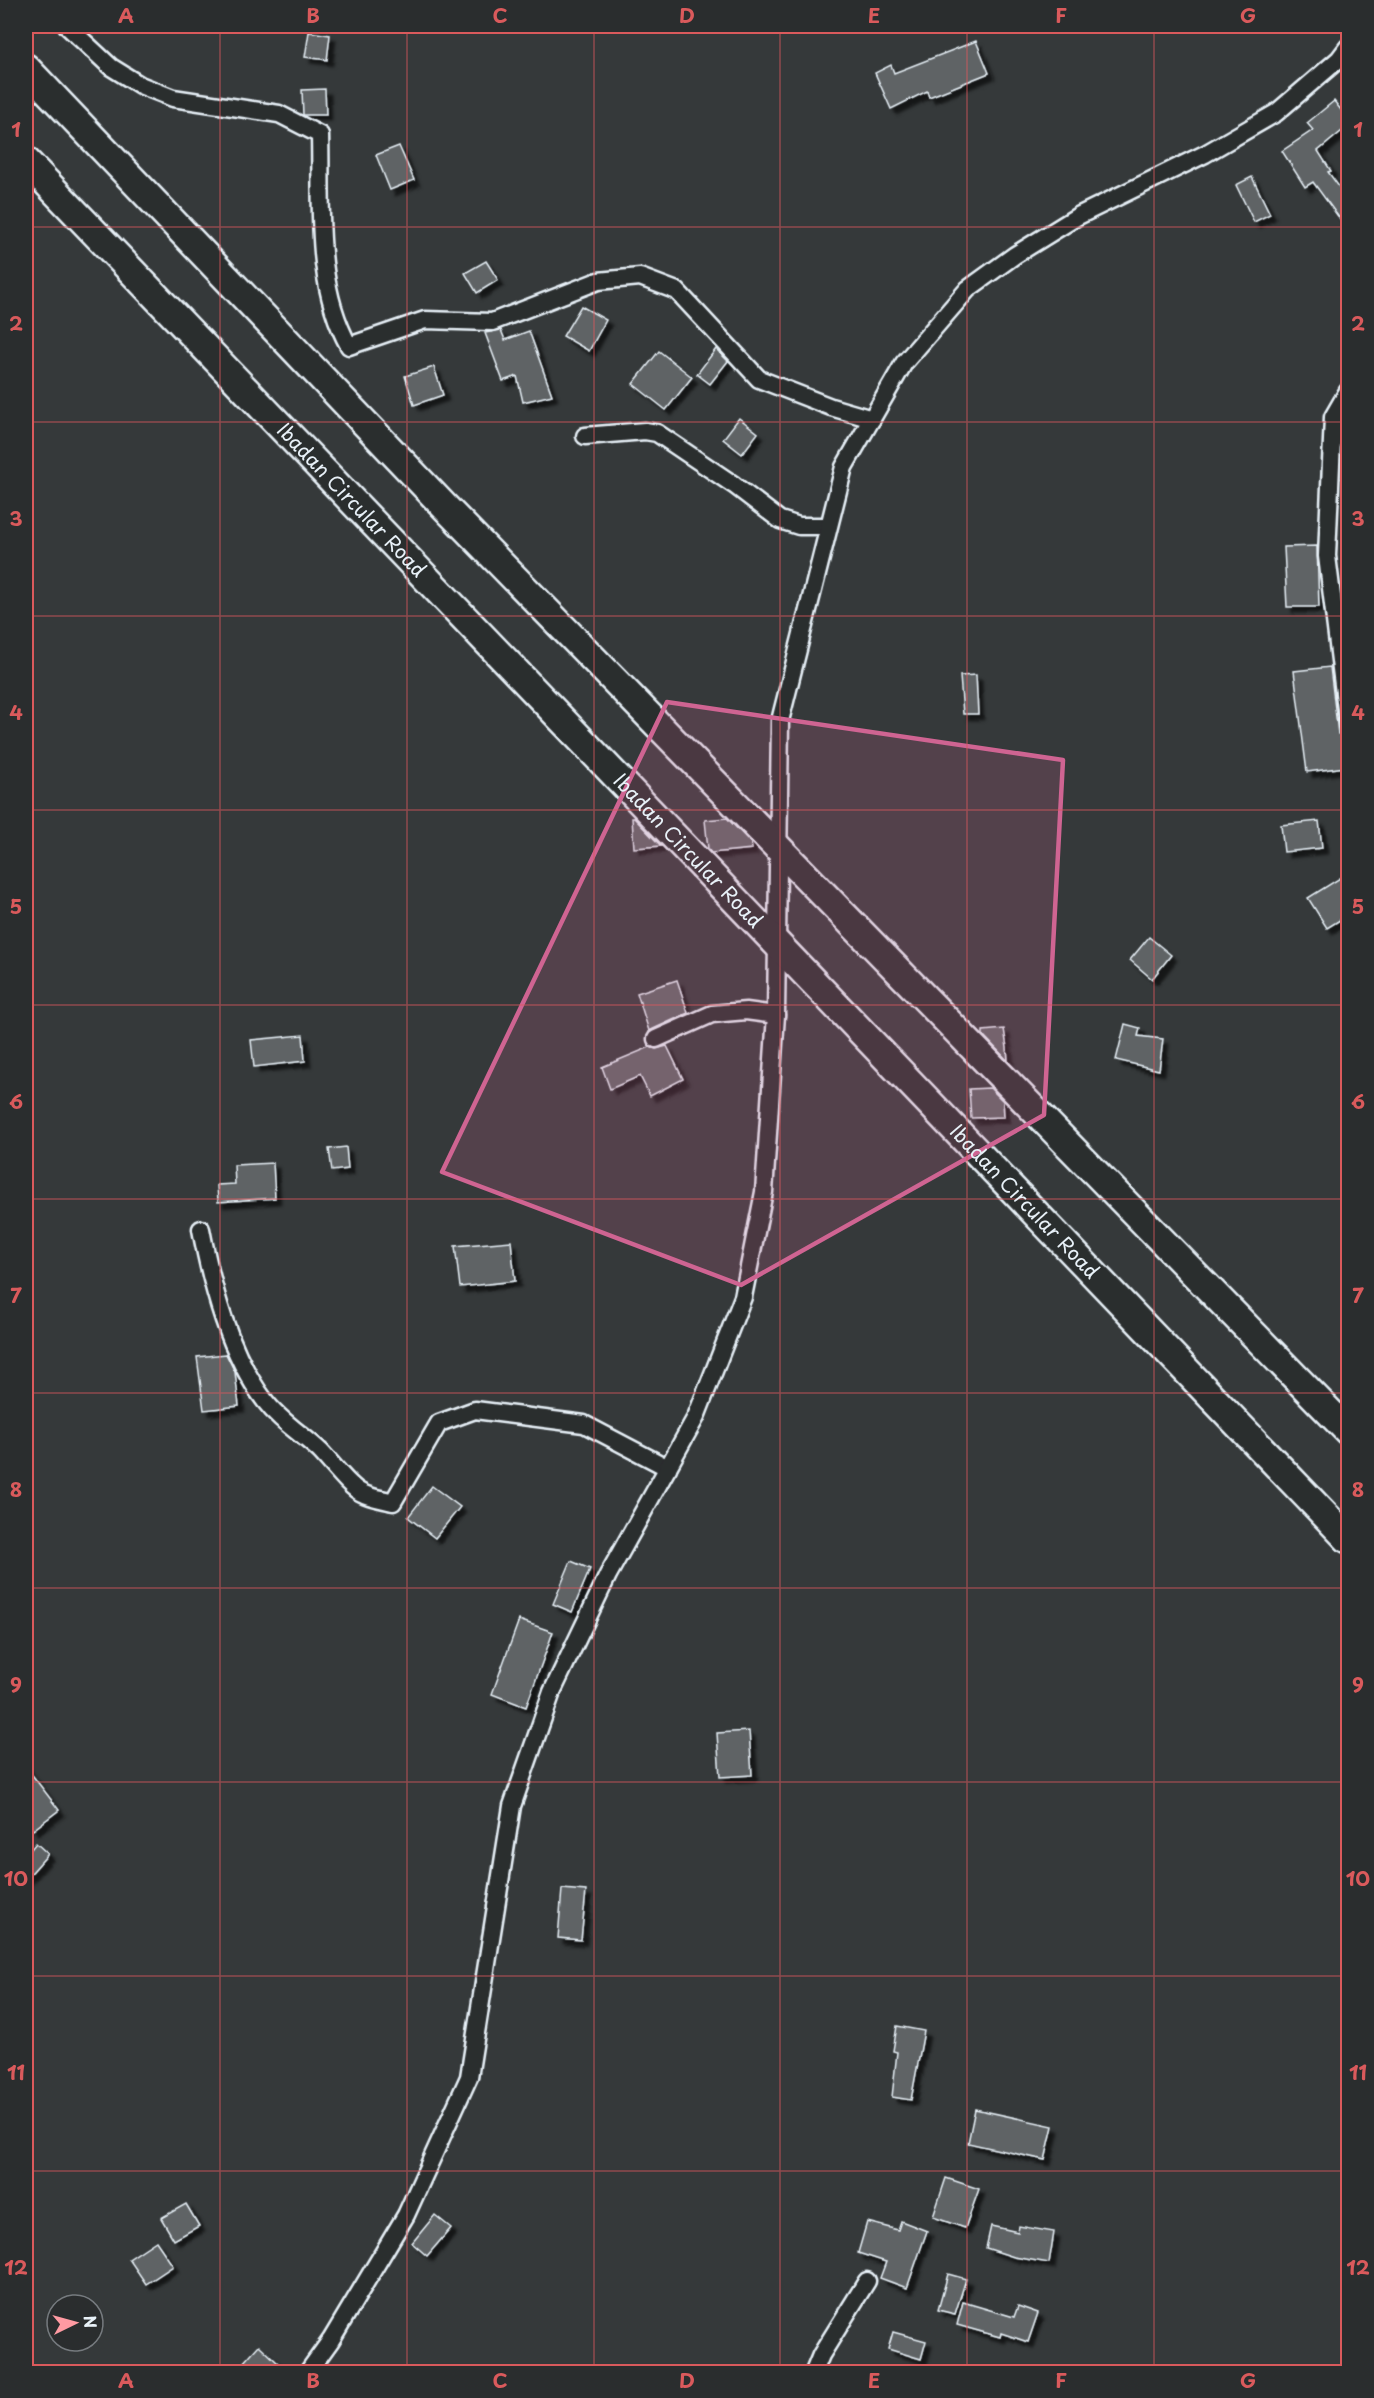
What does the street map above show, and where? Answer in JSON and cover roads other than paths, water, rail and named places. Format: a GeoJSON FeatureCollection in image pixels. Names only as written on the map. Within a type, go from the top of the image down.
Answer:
{"type":"FeatureCollection","features":[{"type":"Feature","properties":{"kind":"highway"},"geometry":{"type":"LineString","coordinates":[[26,68],[445,507],[1348,1431]]}},
{"type":"Feature","properties":{"kind":"highway","name":"Ibadan Circular Road"},"geometry":{"type":"LineString","coordinates":[[26,161],[1348,1539]]}},
{"type":"Feature","properties":{"kind":"street"},"geometry":{"type":"LineString","coordinates":[[67,26],[111,67],[140,85],[173,98],[279,114],[320,135],[324,269],[338,326],[349,346],[425,320],[492,322],[598,281],[640,277],[677,291],[759,379],[831,407],[872,419]]}},
{"type":"Feature","properties":{"kind":"street"},"geometry":{"type":"LineString","coordinates":[[308,2373],[331,2340],[406,2215],[469,2077],[512,1806],[552,1692],[608,1575],[696,1417],[743,1297],[764,1192],[776,1015],[780,721],[844,467],[904,363],[968,290],[1014,255],[1078,216],[1205,154],[1276,113],[1345,58]]}},
{"type":"Feature","properties":{"kind":"street"},"geometry":{"type":"LineString","coordinates":[[1348,391],[1333,417],[1327,555],[1348,725]]}},
{"type":"Feature","properties":{"kind":"street"},"geometry":{"type":"LineString","coordinates":[[585,436],[645,431],[657,433],[734,485],[780,520],[799,526],[828,526]]}},
{"type":"Feature","properties":{"kind":"street"},"geometry":{"type":"LineString","coordinates":[[656,1038],[712,1014],[746,1011],[776,1015]]}},
{"type":"Feature","properties":{"kind":"street"},"geometry":{"type":"LineString","coordinates":[[201,1229],[206,1256],[226,1322],[245,1370],[266,1402],[319,1450],[360,1493],[393,1502],[439,1423],[475,1410],[584,1424],[668,1468]]}},
{"type":"Feature","properties":{"kind":"street"},"geometry":{"type":"LineString","coordinates":[[813,2373],[821,2355],[867,2281]]}}]}
